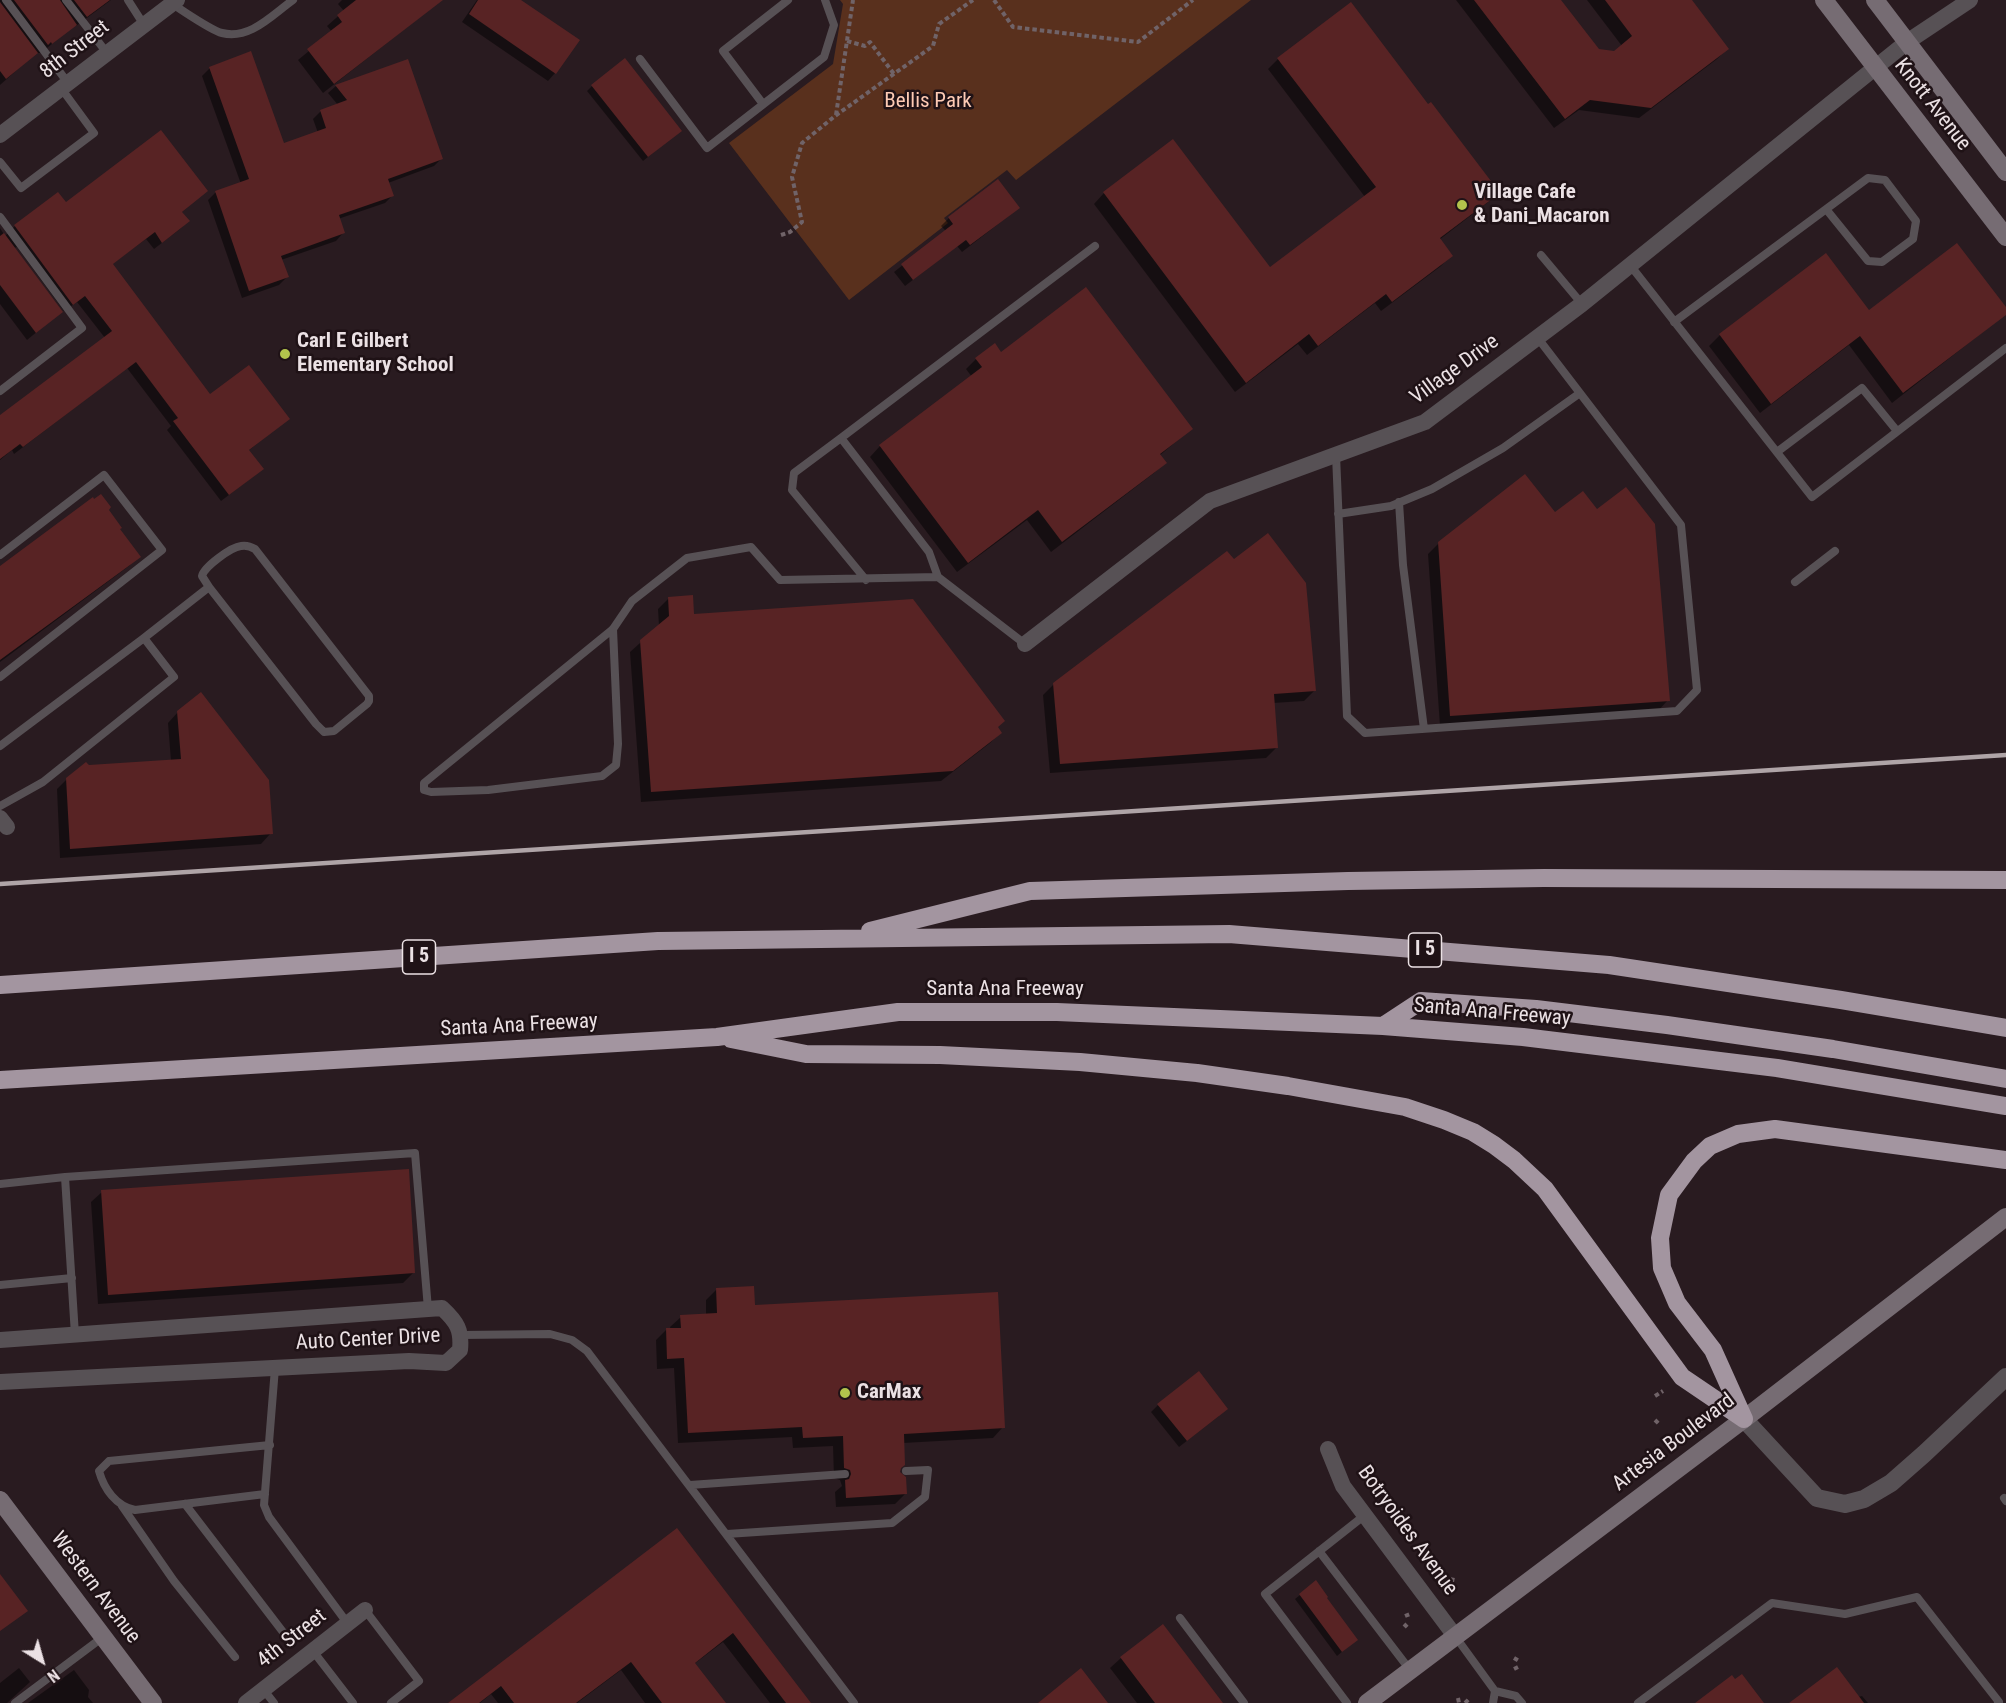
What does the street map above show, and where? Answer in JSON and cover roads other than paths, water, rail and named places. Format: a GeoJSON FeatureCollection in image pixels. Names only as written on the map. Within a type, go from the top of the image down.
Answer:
{"type":"FeatureCollection","features":[{"type":"Feature","properties":{"kind":"highway"},"geometry":{"type":"LineString","coordinates":[[839,938],[1030,891],[1348,881],[1544,878],[2006,880]]}},
{"type":"Feature","properties":{"kind":"highway","name":"I 5"},"geometry":{"type":"LineString","coordinates":[[0,985],[658,941],[1241,935],[1608,965],[1841,1000],[2006,1028]]}},
{"type":"Feature","properties":{"kind":"highway"},"geometry":{"type":"LineString","coordinates":[[1383,1026],[1421,1001],[1536,1009],[1667,1024],[2006,1079]]}},
{"type":"Feature","properties":{"kind":"highway","name":"Santa Ana Freeway"},"geometry":{"type":"LineString","coordinates":[[0,1080],[717,1037],[898,1012],[1057,1012],[1383,1026],[1523,1037],[1766,1066],[2006,1106]]}},
{"type":"Feature","properties":{"kind":"highway"},"geometry":{"type":"LineString","coordinates":[[717,1037],[806,1054],[940,1055],[1080,1062],[1197,1073],[1405,1107],[1444,1120],[1473,1132],[1494,1145],[1545,1189],[1682,1377],[1744,1419]]}},
{"type":"Feature","properties":{"kind":"highway"},"geometry":{"type":"LineString","coordinates":[[1744,1419],[1713,1350],[1677,1303],[1662,1268],[1660,1238],[1669,1195],[1680,1178],[1710,1146],[1750,1131],[1785,1130],[2006,1160]]}},
{"type":"Feature","properties":{"kind":"main road","name":"Knott Avenue"},"geometry":{"type":"LineString","coordinates":[[1824,0],[2006,237]]}},
{"type":"Feature","properties":{"kind":"main road","name":"Knott Avenue"},"geometry":{"type":"LineString","coordinates":[[1875,0],[2006,172]]}},
{"type":"Feature","properties":{"kind":"main road","name":"Artesia Boulevard"},"geometry":{"type":"LineString","coordinates":[[1367,1703],[1744,1419],[2006,1217]]}},
{"type":"Feature","properties":{"kind":"main road","name":"Western Avenue"},"geometry":{"type":"LineString","coordinates":[[2,1507],[153,1703]]}},
{"type":"Feature","properties":{"kind":"street","name":"Village Drive"},"geometry":{"type":"LineString","coordinates":[[1025,644],[1210,501],[1425,422],[1582,304],[1907,42],[1970,0]]}},
{"type":"Feature","properties":{"kind":"street","name":"8th Street"},"geometry":{"type":"LineString","coordinates":[[0,135],[174,2]]}},
{"type":"Feature","properties":{"kind":"street","name":"Auto Center Drive"},"geometry":{"type":"LineString","coordinates":[[0,1340],[442,1308],[453,1319],[461,1335],[460,1350],[446,1363],[409,1361],[0,1382]]}},
{"type":"Feature","properties":{"kind":"street"},"geometry":{"type":"LineString","coordinates":[[1744,1419],[1817,1498],[1845,1504],[1864,1499],[1891,1483],[2006,1377]]}},
{"type":"Feature","properties":{"kind":"street","name":"Botryoides Avenue"},"geometry":{"type":"LineString","coordinates":[[1328,1449],[1343,1486],[1455,1636]]}},
{"type":"Feature","properties":{"kind":"street","name":"4th Street"},"geometry":{"type":"LineString","coordinates":[[246,1703],[365,1610]]}},
{"type":"Feature","properties":{"kind":"lane"},"geometry":{"type":"LineString","coordinates":[[0,162],[21,188],[94,133],[6,0]]}},
{"type":"Feature","properties":{"kind":"lane"},"geometry":{"type":"LineString","coordinates":[[66,0],[107,53]]}},
{"type":"Feature","properties":{"kind":"lane"},"geometry":{"type":"LineString","coordinates":[[128,0],[144,25]]}},
{"type":"Feature","properties":{"kind":"lane"},"geometry":{"type":"LineString","coordinates":[[174,2],[220,33],[240,34],[255,28],[292,0]]}},
{"type":"Feature","properties":{"kind":"lane"},"geometry":{"type":"LineString","coordinates":[[763,104],[723,51],[788,0]]}},
{"type":"Feature","properties":{"kind":"lane"},"geometry":{"type":"LineString","coordinates":[[640,59],[706,148],[824,57],[834,25],[825,0]]}},
{"type":"Feature","properties":{"kind":"lane"},"geometry":{"type":"LineString","coordinates":[[1674,322],[1826,209],[1868,178],[1884,180],[1916,221],[1913,239],[1882,262],[1868,261],[1826,209]]}},
{"type":"Feature","properties":{"kind":"lane"},"geometry":{"type":"LineString","coordinates":[[0,218],[82,328],[0,391]]}},
{"type":"Feature","properties":{"kind":"lane"},"geometry":{"type":"LineString","coordinates":[[866,580],[792,490],[794,472],[1095,246]]}},
{"type":"Feature","properties":{"kind":"lane"},"geometry":{"type":"LineString","coordinates":[[1542,255],[1582,304]]}},
{"type":"Feature","properties":{"kind":"lane"},"geometry":{"type":"LineString","coordinates":[[1630,265],[1812,497],[2006,348]]}},
{"type":"Feature","properties":{"kind":"lane"},"geometry":{"type":"LineString","coordinates":[[1336,455],[1347,716],[1365,733],[1677,711],[1697,690],[1681,525],[1537,338]]}},
{"type":"Feature","properties":{"kind":"lane"},"geometry":{"type":"LineString","coordinates":[[1777,452],[1863,388],[1897,431]]}},
{"type":"Feature","properties":{"kind":"lane"},"geometry":{"type":"LineString","coordinates":[[1338,514],[1391,506],[1432,489],[1503,448],[1580,393]]}},
{"type":"Feature","properties":{"kind":"lane"},"geometry":{"type":"LineString","coordinates":[[841,438],[929,552],[938,578],[1025,644]]}},
{"type":"Feature","properties":{"kind":"lane"},"geometry":{"type":"LineString","coordinates":[[0,555],[104,475],[162,550],[0,676]]}},
{"type":"Feature","properties":{"kind":"lane"},"geometry":{"type":"LineString","coordinates":[[1399,502],[1403,565],[1424,729]]}},
{"type":"Feature","properties":{"kind":"lane"},"geometry":{"type":"LineString","coordinates":[[238,546],[249,546],[255,549],[369,696],[367,704],[334,731],[324,732],[209,587],[202,576],[203,571],[209,565],[238,546]]}},
{"type":"Feature","properties":{"kind":"lane"},"geometry":{"type":"LineString","coordinates":[[613,629],[618,744],[616,765],[602,776],[488,790],[431,792],[424,790],[424,783],[613,629],[632,601],[687,558],[752,547],[780,580],[938,578]]}},
{"type":"Feature","properties":{"kind":"lane"},"geometry":{"type":"LineString","coordinates":[[1795,582],[1835,550]]}},
{"type":"Feature","properties":{"kind":"lane"},"geometry":{"type":"LineString","coordinates":[[0,746],[209,587]]}},
{"type":"Feature","properties":{"kind":"lane"},"geometry":{"type":"LineString","coordinates":[[0,806],[43,782],[174,677],[144,638]]}},
{"type":"Feature","properties":{"kind":"lane"},"geometry":{"type":"LineString","coordinates":[[0,1184],[65,1177],[415,1153],[428,1309]]}},
{"type":"Feature","properties":{"kind":"lane"},"geometry":{"type":"LineString","coordinates":[[65,1177],[75,1335]]}},
{"type":"Feature","properties":{"kind":"lane"},"geometry":{"type":"LineString","coordinates":[[0,1285],[72,1278]]}},
{"type":"Feature","properties":{"kind":"lane"},"geometry":{"type":"LineString","coordinates":[[461,1335],[550,1334],[572,1340],[587,1351],[854,1703]]}},
{"type":"Feature","properties":{"kind":"lane"},"geometry":{"type":"LineString","coordinates":[[275,1368],[264,1505],[269,1517],[348,1624]]}},
{"type":"Feature","properties":{"kind":"lane"},"geometry":{"type":"LineString","coordinates":[[234,1658],[174,1581],[122,1506],[102,1482],[99,1471],[109,1461],[270,1444]]}},
{"type":"Feature","properties":{"kind":"lane"},"geometry":{"type":"LineString","coordinates":[[727,1534],[892,1523],[925,1497],[928,1470],[906,1471]]}},
{"type":"Feature","properties":{"kind":"lane"},"geometry":{"type":"LineString","coordinates":[[690,1485],[844,1474]]}},
{"type":"Feature","properties":{"kind":"lane"},"geometry":{"type":"LineString","coordinates":[[122,1506],[135,1510],[265,1494]]}},
{"type":"Feature","properties":{"kind":"lane"},"geometry":{"type":"LineString","coordinates":[[185,1504],[283,1632]]}},
{"type":"Feature","properties":{"kind":"lane"},"geometry":{"type":"LineString","coordinates":[[1347,1703],[1265,1594],[1365,1515]]}},
{"type":"Feature","properties":{"kind":"lane"},"geometry":{"type":"LineString","coordinates":[[1319,1551],[1411,1670]]}},
{"type":"Feature","properties":{"kind":"lane"},"geometry":{"type":"LineString","coordinates":[[1638,1703],[1772,1603],[1845,1614],[1917,1598],[1998,1703]]}},
{"type":"Feature","properties":{"kind":"lane"},"geometry":{"type":"LineString","coordinates":[[365,1610],[419,1681],[391,1703]]}},
{"type":"Feature","properties":{"kind":"lane"},"geometry":{"type":"LineString","coordinates":[[1180,1618],[1244,1703]]}},
{"type":"Feature","properties":{"kind":"lane"},"geometry":{"type":"LineString","coordinates":[[15,1703],[103,1636]]}},
{"type":"Feature","properties":{"kind":"lane"},"geometry":{"type":"LineString","coordinates":[[1455,1636],[1495,1691],[1516,1696],[1522,1703]]}},
{"type":"Feature","properties":{"kind":"lane"},"geometry":{"type":"LineString","coordinates":[[313,1651],[353,1703]]}},
{"type":"Feature","properties":{"kind":"lane"},"geometry":{"type":"LineString","coordinates":[[263,1689],[274,1703]]}},
{"type":"Feature","properties":{"kind":"lane"},"geometry":{"type":"LineString","coordinates":[[1492,1703],[1495,1691]]}},
{"type":"Feature","properties":{"kind":"railway"},"geometry":{"type":"LineString","coordinates":[[0,884],[2006,755]]}},
{"type":"Feature","properties":{"kind":"place","name":"Village Cafe & Dani_Macaron"},"geometry":{"type":"Point","coordinates":[1462,205]}},
{"type":"Feature","properties":{"kind":"place","name":"Carl E Gilbert Elementary School"},"geometry":{"type":"Point","coordinates":[285,354]}},
{"type":"Feature","properties":{"kind":"place","name":"CarMax"},"geometry":{"type":"Point","coordinates":[845,1393]}},
{"type":"Feature","properties":{"kind":"park label","name":"Bellis Park"},"geometry":{"type":"Point","coordinates":[928,102]}}]}
